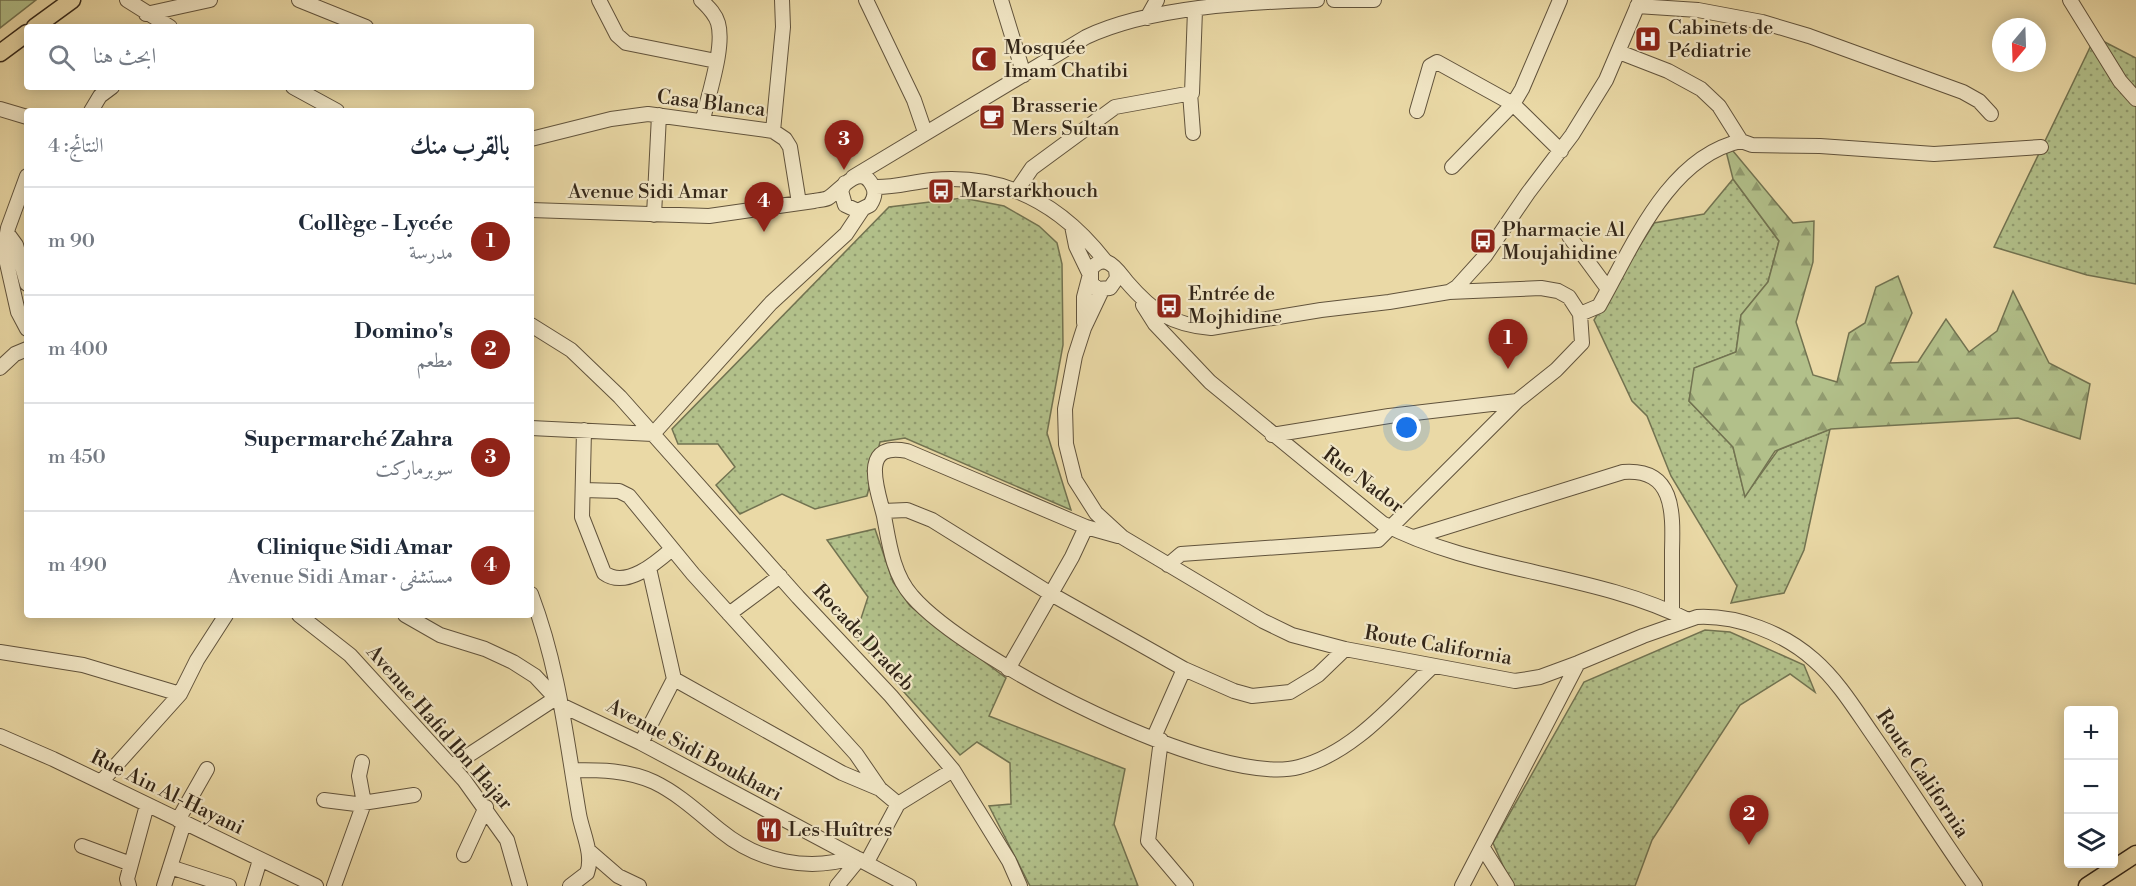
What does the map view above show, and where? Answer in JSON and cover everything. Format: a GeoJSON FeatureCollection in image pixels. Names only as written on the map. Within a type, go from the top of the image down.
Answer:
{"type":"FeatureCollection","features":[{"type":"Feature","properties":{"kind":"main road"},"geometry":{"type":"LineString","coordinates":[[39,24],[72,0]]}},
{"type":"Feature","properties":{"kind":"main road"},"geometry":{"type":"LineString","coordinates":[[0,53],[24,35]]}},
{"type":"Feature","properties":{"kind":"main road"},"geometry":{"type":"LineString","coordinates":[[2087,886],[2136,855]]}},
{"type":"Feature","properties":{"kind":"street"},"geometry":{"type":"LineString","coordinates":[[127,0],[164,24]]}},
{"type":"Feature","properties":{"kind":"street"},"geometry":{"type":"LineString","coordinates":[[146,14],[210,0]]}},
{"type":"Feature","properties":{"kind":"street"},"geometry":{"type":"LineString","coordinates":[[299,0],[359,24]]}},
{"type":"Feature","properties":{"kind":"street"},"geometry":{"type":"LineString","coordinates":[[599,0],[617,34],[626,43],[716,61]]}},
{"type":"Feature","properties":{"kind":"street"},"geometry":{"type":"LineString","coordinates":[[701,0],[718,24],[716,61],[703,120]]}},
{"type":"Feature","properties":{"kind":"street"},"geometry":{"type":"LineString","coordinates":[[773,131],[783,27],[782,0]]}},
{"type":"Feature","properties":{"kind":"street"},"geometry":{"type":"LineString","coordinates":[[1001,0],[1024,75]]}},
{"type":"Feature","properties":{"kind":"street"},"geometry":{"type":"LineString","coordinates":[[1147,18],[1157,0]]}},
{"type":"Feature","properties":{"kind":"street"},"geometry":{"type":"LineString","coordinates":[[828,198],[849,180],[925,132],[1091,34],[1112,26],[1195,10],[1291,0],[1317,0]]}},
{"type":"Feature","properties":{"kind":"street"},"geometry":{"type":"LineString","coordinates":[[1334,0],[1374,0]]}},
{"type":"Feature","properties":{"kind":"street"},"geometry":{"type":"LineString","coordinates":[[1452,167],[1513,104],[1537,57],[1560,0]]}},
{"type":"Feature","properties":{"kind":"street"},"geometry":{"type":"LineString","coordinates":[[2070,0],[2120,81],[2136,99]]}},
{"type":"Feature","properties":{"kind":"street"},"geometry":{"type":"LineString","coordinates":[[870,2],[914,100],[925,132]]}},
{"type":"Feature","properties":{"kind":"street"},"geometry":{"type":"LineString","coordinates":[[1449,292],[1474,270],[1561,152],[1606,80],[1639,3],[1716,12],[1793,31],[1954,89],[1979,101],[1991,114]]}},
{"type":"Feature","properties":{"kind":"street"},"geometry":{"type":"LineString","coordinates":[[1193,133],[1191,93],[1194,85],[1195,10]]}},
{"type":"Feature","properties":{"kind":"street"},"geometry":{"type":"LineString","coordinates":[[1619,52],[1668,71],[1708,94],[1741,141]]}},
{"type":"Feature","properties":{"kind":"street"},"geometry":{"type":"LineString","coordinates":[[1417,111],[1425,78],[1430,66],[1435,62],[1513,104],[1561,152]]}},
{"type":"Feature","properties":{"kind":"street"},"geometry":{"type":"LineString","coordinates":[[92,108],[100,96],[108,90]]}},
{"type":"Feature","properties":{"kind":"street"},"geometry":{"type":"LineString","coordinates":[[298,90],[332,108]]}},
{"type":"Feature","properties":{"kind":"street"},"geometry":{"type":"LineString","coordinates":[[1017,190],[1032,168],[1115,107],[1191,93]]}},
{"type":"Feature","properties":{"kind":"street"},"geometry":{"type":"LineString","coordinates":[[4,112],[24,116]]}},
{"type":"Feature","properties":{"kind":"street"},"geometry":{"type":"LineString","coordinates":[[654,215],[659,115]]}},
{"type":"Feature","properties":{"kind":"street","name":"Casa Blanca"},"geometry":{"type":"LineString","coordinates":[[534,138],[611,119],[659,115],[773,131],[785,139],[790,147],[799,203]]}},
{"type":"Feature","properties":{"kind":"street"},"geometry":{"type":"LineString","coordinates":[[1581,314],[1599,306],[1640,231],[1675,183],[1705,155],[1741,141],[1760,146],[1820,146],[1925,154],[1983,153],[2042,147]]}},
{"type":"Feature","properties":{"kind":"street"},"geometry":{"type":"LineString","coordinates":[[534,428],[653,434],[771,303],[852,225],[879,162]]}},
{"type":"Feature","properties":{"kind":"street"},"geometry":{"type":"LineString","coordinates":[[862,177],[862,198],[841,191],[849,180],[862,177]]}},
{"type":"Feature","properties":{"kind":"street"},"geometry":{"type":"LineString","coordinates":[[799,203],[828,198],[862,198],[892,188],[931,180],[973,180],[1017,190],[1041,201],[1082,233],[1111,266],[1161,315],[1197,327],[1224,327],[1449,292],[1554,290],[1569,297],[1581,314],[1583,334],[1581,346],[1517,401],[1378,540],[1181,554],[1168,565]]}},
{"type":"Feature","properties":{"kind":"street"},"geometry":{"type":"LineString","coordinates":[[23,198],[6,230],[4,257],[18,312],[24,323]]}},
{"type":"Feature","properties":{"kind":"street","name":"Avenue Sidi Amar"},"geometry":{"type":"LineString","coordinates":[[534,210],[709,216],[799,203]]}},
{"type":"Feature","properties":{"kind":"street"},"geometry":{"type":"LineString","coordinates":[[1072,226],[1077,246],[1094,286],[1142,298]]}},
{"type":"Feature","properties":{"kind":"street"},"geometry":{"type":"LineString","coordinates":[[6,230],[16,245],[24,273]]}},
{"type":"Feature","properties":{"kind":"street"},"geometry":{"type":"LineString","coordinates":[[1569,236],[1608,289]]}},
{"type":"Feature","properties":{"kind":"street"},"geometry":{"type":"LineString","coordinates":[[1089,276],[1098,263],[1111,266],[1118,278],[1106,289]]}},
{"type":"Feature","properties":{"kind":"street","name":"Route California"},"geometry":{"type":"LineString","coordinates":[[1084,328],[1084,297],[1089,276]]}},
{"type":"Feature","properties":{"kind":"street","name":"Route California"},"geometry":{"type":"LineString","coordinates":[[1106,289],[1084,328],[1073,364],[1065,409],[1066,444],[1075,480],[1087,502],[1122,537],[1285,632],[1346,649],[1515,681],[1540,676],[1578,663],[1688,620],[1716,616],[1742,622],[1784,641],[1812,659],[1845,695],[1975,886]]}},
{"type":"Feature","properties":{"kind":"street","name":"Rue Nador"},"geometry":{"type":"LineString","coordinates":[[1142,298],[1146,312],[1210,382],[1374,518],[1391,528],[1465,554],[1636,598],[1688,620]]}},
{"type":"Feature","properties":{"kind":"street"},"geometry":{"type":"LineString","coordinates":[[1171,340],[1178,322]]}},
{"type":"Feature","properties":{"kind":"street","name":"Rocade Dradeb"},"geometry":{"type":"LineString","coordinates":[[534,328],[582,359],[891,696],[953,770],[1009,861],[1020,886]]}},
{"type":"Feature","properties":{"kind":"street"},"geometry":{"type":"LineString","coordinates":[[0,368],[15,354],[24,350]]}},
{"type":"Feature","properties":{"kind":"street"},"geometry":{"type":"LineString","coordinates":[[1272,435],[1389,416],[1517,401]]}},
{"type":"Feature","properties":{"kind":"street"},"geometry":{"type":"LineString","coordinates":[[584,430],[582,519],[604,574],[618,577],[650,568],[672,549]]}},
{"type":"Feature","properties":{"kind":"street"},"geometry":{"type":"LineString","coordinates":[[1122,537],[1086,527],[897,449],[880,456],[874,469],[875,485],[897,568],[911,596],[950,630],[1008,669],[1075,705],[1157,739],[1253,768],[1269,770],[1298,767],[1324,758],[1346,745],[1380,717],[1432,667]]}},
{"type":"Feature","properties":{"kind":"street"},"geometry":{"type":"LineString","coordinates":[[1414,537],[1623,472],[1643,473],[1661,484],[1671,506],[1671,612]]}},
{"type":"Feature","properties":{"kind":"street"},"geometry":{"type":"LineString","coordinates":[[583,490],[626,494],[729,614],[856,754],[880,789],[898,804]]}},
{"type":"Feature","properties":{"kind":"street"},"geometry":{"type":"LineString","coordinates":[[883,511],[907,510],[932,520],[1051,594],[1184,669],[1234,692],[1252,696],[1281,694],[1297,689],[1318,675],[1346,649]]}},
{"type":"Feature","properties":{"kind":"street"},"geometry":{"type":"LineString","coordinates":[[1008,669],[1086,527]]}},
{"type":"Feature","properties":{"kind":"street"},"geometry":{"type":"LineString","coordinates":[[641,743],[674,679],[650,568]]}},
{"type":"Feature","properties":{"kind":"street"},"geometry":{"type":"LineString","coordinates":[[729,614],[780,576]]}},
{"type":"Feature","properties":{"kind":"street"},"geometry":{"type":"LineString","coordinates":[[534,602],[545,633],[588,850],[589,864],[586,881],[570,886]]}},
{"type":"Feature","properties":{"kind":"street"},"geometry":{"type":"LineString","coordinates":[[101,782],[180,694],[197,660],[224,618]]}},
{"type":"Feature","properties":{"kind":"street","name":"Avenue Hafid Ibn Hajar"},"geometry":{"type":"LineString","coordinates":[[303,618],[350,655],[452,766],[486,807],[507,840],[520,886]]}},
{"type":"Feature","properties":{"kind":"street"},"geometry":{"type":"LineString","coordinates":[[410,618],[440,635],[485,649],[513,662],[535,676],[560,702]]}},
{"type":"Feature","properties":{"kind":"street"},"geometry":{"type":"LineString","coordinates":[[0,652],[83,665],[180,694]]}},
{"type":"Feature","properties":{"kind":"street"},"geometry":{"type":"LineString","coordinates":[[1462,886],[1578,663]]}},
{"type":"Feature","properties":{"kind":"street"},"geometry":{"type":"LineString","coordinates":[[1184,669],[1157,739],[1148,841],[1186,886]]}},
{"type":"Feature","properties":{"kind":"street"},"geometry":{"type":"LineString","coordinates":[[674,679],[842,773],[880,789]]}},
{"type":"Feature","properties":{"kind":"street"},"geometry":{"type":"LineString","coordinates":[[452,766],[560,702]]}},
{"type":"Feature","properties":{"kind":"street","name":"Avenue Sidi Boukhari"},"geometry":{"type":"LineString","coordinates":[[560,702],[909,886]]}},
{"type":"Feature","properties":{"kind":"street","name":"Rue Ain Al-Hayani"},"geometry":{"type":"LineString","coordinates":[[0,736],[147,804],[260,860],[291,880],[316,886]]}},
{"type":"Feature","properties":{"kind":"street"},"geometry":{"type":"LineString","coordinates":[[842,773],[856,754]]}},
{"type":"Feature","properties":{"kind":"street"},"geometry":{"type":"LineString","coordinates":[[334,886],[364,803],[359,776],[362,762]]}},
{"type":"Feature","properties":{"kind":"street"},"geometry":{"type":"LineString","coordinates":[[164,886],[181,822],[207,770]]}},
{"type":"Feature","properties":{"kind":"street"},"geometry":{"type":"LineString","coordinates":[[573,770],[624,773],[655,783],[686,803],[723,833],[758,854],[782,861],[817,865],[860,859]]}},
{"type":"Feature","properties":{"kind":"street"},"geometry":{"type":"LineString","coordinates":[[837,886],[860,859],[898,804],[953,770]]}},
{"type":"Feature","properties":{"kind":"street"},"geometry":{"type":"LineString","coordinates":[[324,800],[364,803],[414,795]]}},
{"type":"Feature","properties":{"kind":"street"},"geometry":{"type":"LineString","coordinates":[[128,883],[147,804]]}},
{"type":"Feature","properties":{"kind":"street"},"geometry":{"type":"LineString","coordinates":[[464,855],[486,807]]}},
{"type":"Feature","properties":{"kind":"street"},"geometry":{"type":"LineString","coordinates":[[82,846],[131,864]]}},
{"type":"Feature","properties":{"kind":"street"},"geometry":{"type":"LineString","coordinates":[[1483,848],[1507,886]]}},
{"type":"Feature","properties":{"kind":"street"},"geometry":{"type":"LineString","coordinates":[[588,850],[618,876],[639,886]]}},
{"type":"Feature","properties":{"kind":"street"},"geometry":{"type":"LineString","coordinates":[[252,886],[260,860]]}},
{"type":"Feature","properties":{"kind":"street"},"geometry":{"type":"LineString","coordinates":[[170,867],[229,886]]}},
{"type":"Feature","properties":{"kind":"green space"},"geometry":{"type":"Polygon","coordinates":[[[0,0],[36,0],[0,28],[0,0]]]}},
{"type":"Feature","properties":{"kind":"green space"},"geometry":{"type":"Polygon","coordinates":[[[2095,37],[2136,58],[2136,284],[2087,275],[1994,247],[2095,37]]]}},
{"type":"Feature","properties":{"kind":"green space"},"geometry":{"type":"Polygon","coordinates":[[[1723,139],[1793,223],[1814,221],[1813,262],[1796,322],[1813,375],[1837,382],[1849,333],[1865,323],[1876,287],[1898,276],[1912,313],[1890,363],[1918,362],[1946,319],[1969,352],[1997,331],[2013,291],[2049,363],[2090,384],[2080,439],[2018,418],[1831,429],[1775,451],[1745,497],[1733,447],[1689,401],[1694,368],[1736,352],[1741,315],[1768,282],[1779,241],[1733,179],[1723,139]]]}},
{"type":"Feature","properties":{"kind":"green space"},"geometry":{"type":"Polygon","coordinates":[[[1733,179],[1779,241],[1768,282],[1741,315],[1736,352],[1695,368],[1689,401],[1733,447],[1745,496],[1778,450],[1830,429],[1804,550],[1784,593],[1731,603],[1737,586],[1671,476],[1647,416],[1632,401],[1594,320],[1654,223],[1704,214],[1733,179]]]}},
{"type":"Feature","properties":{"kind":"green space"},"geometry":{"type":"Polygon","coordinates":[[[963,198],[1004,206],[1039,226],[1057,243],[1062,264],[1063,345],[1047,433],[1071,510],[905,438],[880,442],[867,496],[815,509],[782,494],[740,514],[716,485],[735,467],[718,444],[678,444],[672,429],[889,207],[963,198]]]}},
{"type":"Feature","properties":{"kind":"green space"},"geometry":{"type":"Polygon","coordinates":[[[875,529],[893,582],[910,606],[1006,678],[989,716],[1125,769],[1114,824],[1138,886],[1030,886],[989,806],[1011,804],[1010,763],[977,742],[960,755],[855,637],[868,597],[827,540],[875,529]]]}},
{"type":"Feature","properties":{"kind":"green space"},"geometry":{"type":"Polygon","coordinates":[[[1705,630],[1730,632],[1804,665],[1815,692],[1790,674],[1740,705],[1652,840],[1635,886],[1512,886],[1493,843],[1584,682],[1705,630]]]}},
{"type":"Feature","properties":{"kind":"place","name":"Cabinets de Pédiatrie"},"geometry":{"type":"Point","coordinates":[1648,39]}},
{"type":"Feature","properties":{"kind":"place","name":"Mosquée Imam Chatibi"},"geometry":{"type":"Point","coordinates":[984,59]}},
{"type":"Feature","properties":{"kind":"place","name":"Brasserie Mers Sultan"},"geometry":{"type":"Point","coordinates":[992,117]}},
{"type":"Feature","properties":{"kind":"place","name":"Supermarché Zahra"},"geometry":{"type":"Point","coordinates":[844,170]}},
{"type":"Feature","properties":{"kind":"place","name":"Marstarkhouch"},"geometry":{"type":"Point","coordinates":[941,191]}},
{"type":"Feature","properties":{"kind":"place","name":"Clinique Sidi Amar"},"geometry":{"type":"Point","coordinates":[764,232]}},
{"type":"Feature","properties":{"kind":"place","name":"Pharmacie Al Moujahidine"},"geometry":{"type":"Point","coordinates":[1483,241]}},
{"type":"Feature","properties":{"kind":"place","name":"Entrée de Mojhidine"},"geometry":{"type":"Point","coordinates":[1169,306]}},
{"type":"Feature","properties":{"kind":"place","name":"Collège - Lycée"},"geometry":{"type":"Point","coordinates":[1508,369]}},
{"type":"Feature","properties":{"kind":"place","name":"Les Huîtres"},"geometry":{"type":"Point","coordinates":[769,830]}},
{"type":"Feature","properties":{"kind":"place","name":"Domino's"},"geometry":{"type":"Point","coordinates":[1749,845]}}]}
